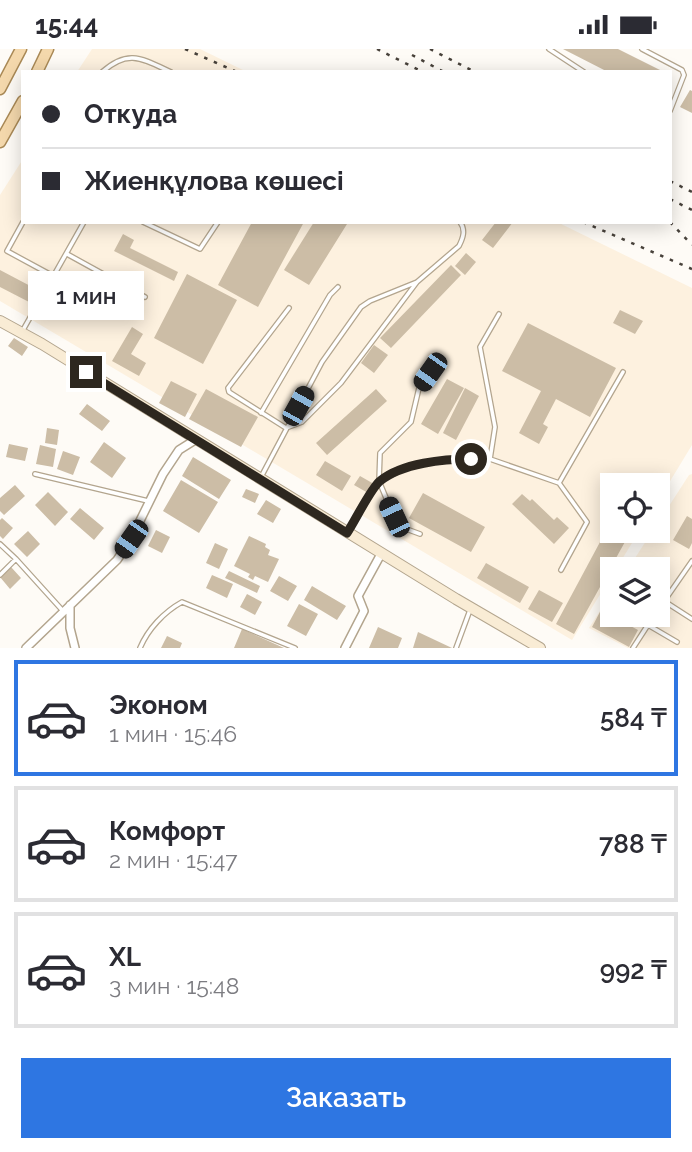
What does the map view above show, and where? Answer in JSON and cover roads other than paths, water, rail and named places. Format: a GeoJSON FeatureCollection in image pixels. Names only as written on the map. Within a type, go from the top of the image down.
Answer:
{"type":"FeatureCollection","features":[{"type":"Feature","properties":{"kind":"main road"},"geometry":{"type":"LineString","coordinates":[[0,89],[21,49]]}},
{"type":"Feature","properties":{"kind":"main road"},"geometry":{"type":"LineString","coordinates":[[38,70],[48,49]]}},
{"type":"Feature","properties":{"kind":"main road"},"geometry":{"type":"LineString","coordinates":[[0,142],[21,105]]}},
{"type":"Feature","properties":{"kind":"street"},"geometry":{"type":"LineString","coordinates":[[0,321],[471,608],[522,644],[540,648]]}},
{"type":"Feature","properties":{"kind":"street"},"geometry":{"type":"LineString","coordinates":[[26,648],[117,560],[131,539],[163,474],[179,450],[195,440]]}},
{"type":"Feature","properties":{"kind":"street"},"geometry":{"type":"LineString","coordinates":[[345,648],[364,611],[358,596],[381,554]]}},
{"type":"Feature","properties":{"kind":"street"},"geometry":{"type":"LineString","coordinates":[[69,605],[75,648]]}},
{"type":"Feature","properties":{"kind":"lane"},"geometry":{"type":"LineString","coordinates":[[549,49],[581,70]]}},
{"type":"Feature","properties":{"kind":"lane"},"geometry":{"type":"LineString","coordinates":[[642,49],[682,71],[684,75],[672,106]]}},
{"type":"Feature","properties":{"kind":"lane"},"geometry":{"type":"LineString","coordinates":[[104,70],[116,56],[127,52],[138,54],[167,70]]}},
{"type":"Feature","properties":{"kind":"lane"},"geometry":{"type":"LineString","coordinates":[[22,224],[7,251],[55,277]]}},
{"type":"Feature","properties":{"kind":"lane"},"geometry":{"type":"LineString","coordinates":[[22,333],[83,224]]}},
{"type":"Feature","properties":{"kind":"lane"},"geometry":{"type":"LineString","coordinates":[[147,224],[200,249],[217,224]]}},
{"type":"Feature","properties":{"kind":"lane"},"geometry":{"type":"LineString","coordinates":[[286,428],[302,422],[341,383],[417,282],[459,246],[463,239],[461,224]]}},
{"type":"Feature","properties":{"kind":"lane"},"geometry":{"type":"LineString","coordinates":[[67,254],[145,297]]}},
{"type":"Feature","properties":{"kind":"lane"},"geometry":{"type":"LineString","coordinates":[[260,479],[322,362],[361,307],[370,300],[417,282]]}},
{"type":"Feature","properties":{"kind":"lane"},"geometry":{"type":"LineString","coordinates":[[261,413],[330,295],[338,287]]}},
{"type":"Feature","properties":{"kind":"lane"},"geometry":{"type":"LineString","coordinates":[[286,428],[228,388],[289,308]]}},
{"type":"Feature","properties":{"kind":"lane"},"geometry":{"type":"LineString","coordinates":[[490,459],[495,427],[480,347],[499,314]]}},
{"type":"Feature","properties":{"kind":"lane"},"geometry":{"type":"LineString","coordinates":[[420,534],[401,527],[379,481],[380,453],[411,422],[419,388],[430,372]]}},
{"type":"Feature","properties":{"kind":"lane"},"geometry":{"type":"LineString","coordinates":[[559,483],[623,372]]}},
{"type":"Feature","properties":{"kind":"lane"},"geometry":{"type":"LineString","coordinates":[[347,533],[379,481],[410,466],[451,459],[490,459],[559,483],[587,522],[561,570]]}},
{"type":"Feature","properties":{"kind":"lane"},"geometry":{"type":"LineString","coordinates":[[35,474],[150,502]]}},
{"type":"Feature","properties":{"kind":"lane"},"geometry":{"type":"LineString","coordinates":[[0,544],[63,611]]}},
{"type":"Feature","properties":{"kind":"lane"},"geometry":{"type":"LineString","coordinates":[[0,575],[16,559]]}},
{"type":"Feature","properties":{"kind":"lane"},"geometry":{"type":"LineString","coordinates":[[670,592],[692,561]]}},
{"type":"Feature","properties":{"kind":"lane"},"geometry":{"type":"LineString","coordinates":[[140,648],[144,637],[169,609],[182,603],[295,648]]}},
{"type":"Feature","properties":{"kind":"lane"},"geometry":{"type":"LineString","coordinates":[[670,605],[692,619]]}},
{"type":"Feature","properties":{"kind":"lane"},"geometry":{"type":"LineString","coordinates":[[456,648],[471,608]]}},
{"type":"Feature","properties":{"kind":"lane"},"geometry":{"type":"LineString","coordinates":[[632,648],[647,627]]}},
{"type":"Feature","properties":{"kind":"lane"},"geometry":{"type":"LineString","coordinates":[[651,627],[677,642]]}},
{"type":"Feature","properties":{"kind":"railway"},"geometry":{"type":"LineString","coordinates":[[185,49],[232,70]]}},
{"type":"Feature","properties":{"kind":"railway"},"geometry":{"type":"LineString","coordinates":[[377,49],[419,70]]}},
{"type":"Feature","properties":{"kind":"railway"},"geometry":{"type":"LineString","coordinates":[[430,49],[471,70]]}},
{"type":"Feature","properties":{"kind":"railway"},"geometry":{"type":"LineString","coordinates":[[412,55],[440,70]]}},
{"type":"Feature","properties":{"kind":"railway"},"geometry":{"type":"LineString","coordinates":[[672,182],[692,192]]}},
{"type":"Feature","properties":{"kind":"railway"},"geometry":{"type":"LineString","coordinates":[[672,200],[692,210]]}},
{"type":"Feature","properties":{"kind":"railway"},"geometry":{"type":"LineString","coordinates":[[588,224],[692,269]]}},
{"type":"Feature","properties":{"kind":"railway"},"geometry":{"type":"LineString","coordinates":[[672,224],[692,245]]}}]}
